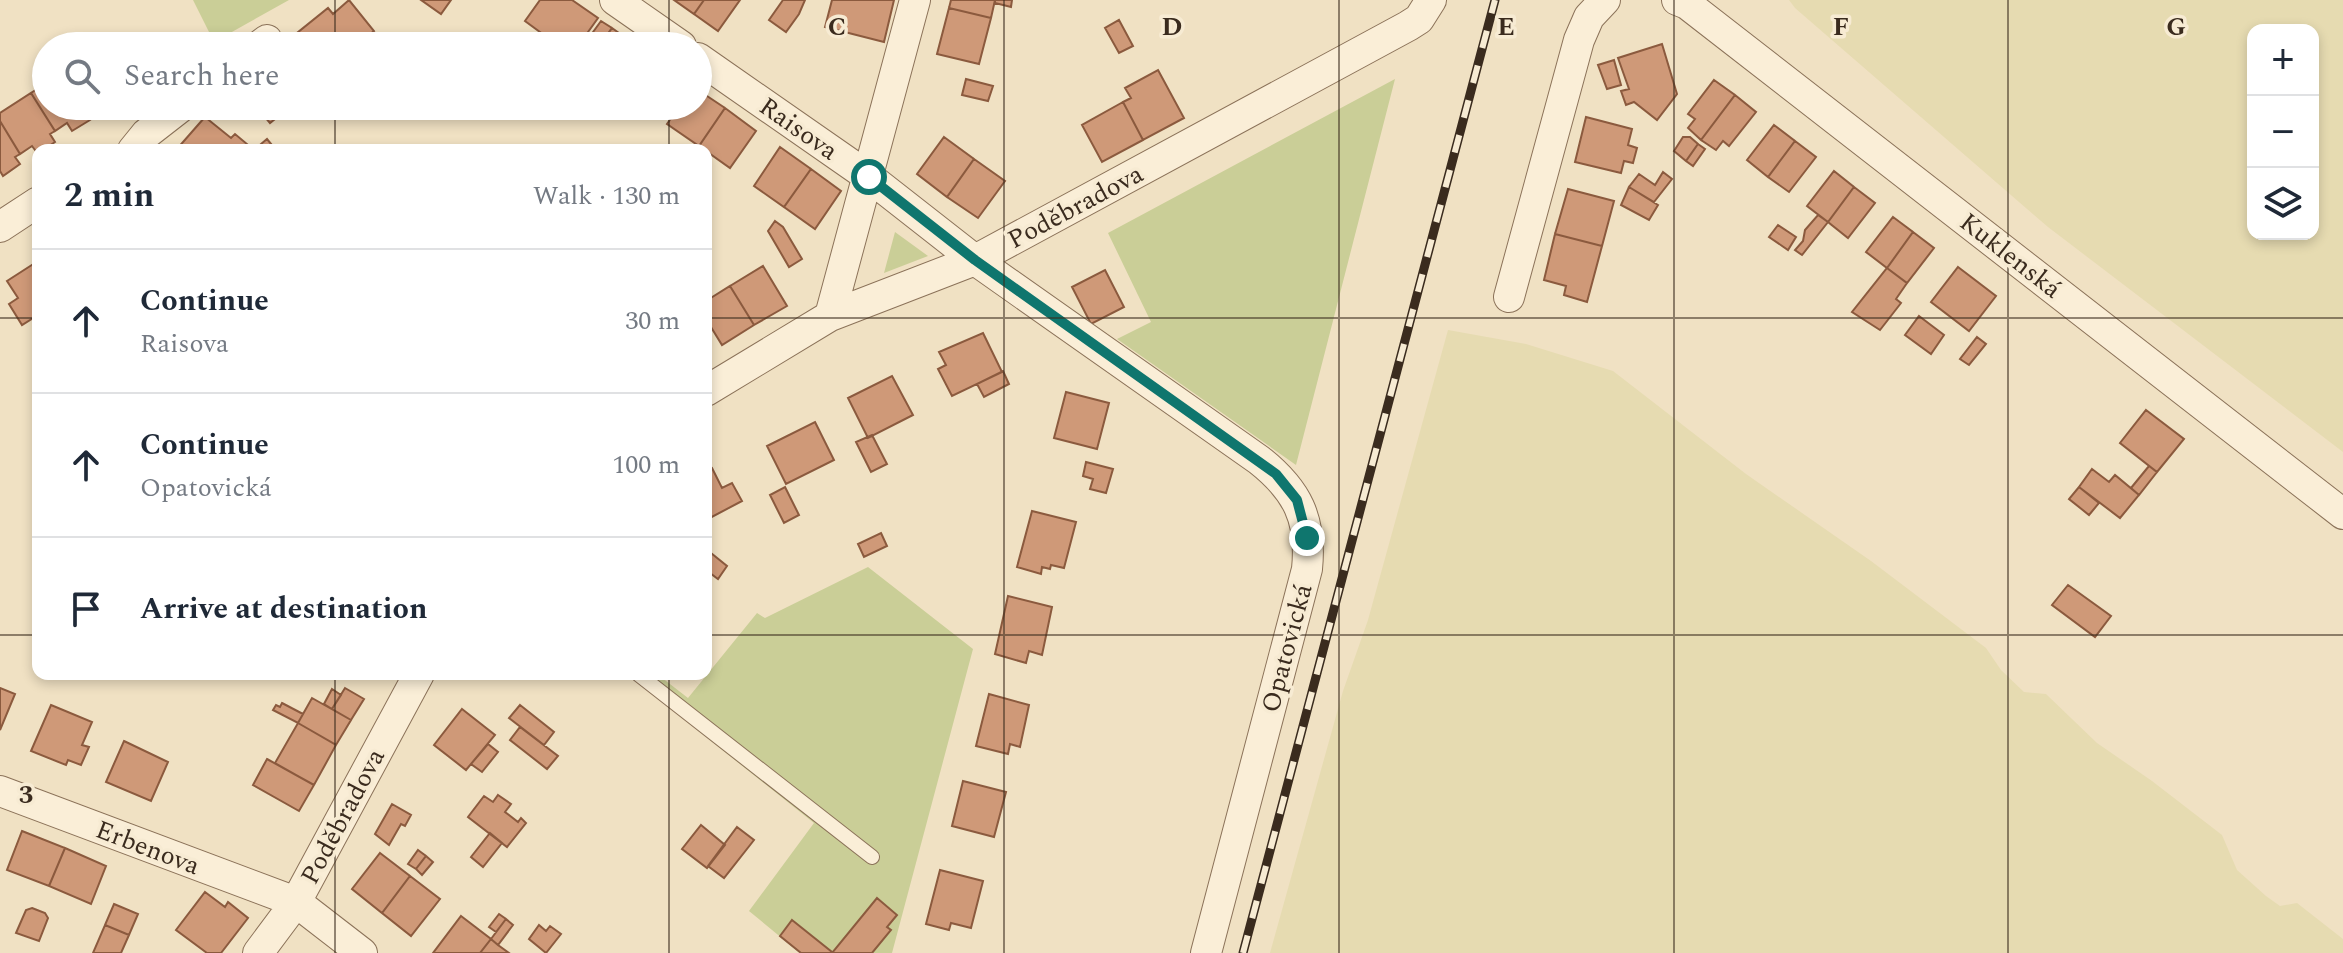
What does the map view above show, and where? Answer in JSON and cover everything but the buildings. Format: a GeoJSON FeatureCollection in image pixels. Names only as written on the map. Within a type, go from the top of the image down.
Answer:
{"type":"FeatureCollection","features":[{"type":"Feature","properties":{"kind":"street"},"geometry":{"type":"LineString","coordinates":[[615,0],[661,32]]}},
{"type":"Feature","properties":{"kind":"street"},"geometry":{"type":"LineString","coordinates":[[830,316],[915,0]]}},
{"type":"Feature","properties":{"kind":"street","name":"Poděbradova"},"geometry":{"type":"LineString","coordinates":[[712,387],[830,316],[975,260],[1408,26],[1419,19],[1431,0]]}},
{"type":"Feature","properties":{"kind":"street"},"geometry":{"type":"LineString","coordinates":[[1509,297],[1579,40],[1589,17],[1605,0]]}},
{"type":"Feature","properties":{"kind":"street","name":"Kuklenská"},"geometry":{"type":"LineString","coordinates":[[1677,0],[1687,4],[1757,58],[2343,514]]}},
{"type":"Feature","properties":{"kind":"street","name":"Raisova"},"geometry":{"type":"LineString","coordinates":[[712,68],[869,177],[975,260]]}},
{"type":"Feature","properties":{"kind":"street"},"geometry":{"type":"LineString","coordinates":[[138,144],[164,120]]}},
{"type":"Feature","properties":{"kind":"street"},"geometry":{"type":"LineString","coordinates":[[0,227],[32,206]]}},
{"type":"Feature","properties":{"kind":"street","name":"Opatovická"},"geometry":{"type":"LineString","coordinates":[[975,260],[1259,460],[1289,487],[1305,524],[1307,569],[1206,953]]}},
{"type":"Feature","properties":{"kind":"street","name":"Poděbradova"},"geometry":{"type":"LineString","coordinates":[[258,953],[296,902],[416,680]]}},
{"type":"Feature","properties":{"kind":"street","name":"Erbenova"},"geometry":{"type":"LineString","coordinates":[[0,791],[296,902],[362,953]]}},
{"type":"Feature","properties":{"kind":"lane"},"geometry":{"type":"LineString","coordinates":[[646,680],[872,857]]}},
{"type":"Feature","properties":{"kind":"shaded area"},"geometry":{"type":"Polygon","coordinates":[[[1789,0],[2343,0],[2343,452],[2048,227],[1789,0]]]}},
{"type":"Feature","properties":{"kind":"shaded area"},"geometry":{"type":"Polygon","coordinates":[[[1448,330],[1526,344],[1613,371],[1746,474],[1871,561],[1986,648],[2001,670],[2024,692],[2046,694],[2097,743],[2222,835],[2237,870],[2266,896],[2280,906],[2297,903],[2343,939],[2343,953],[1270,953],[1343,691],[1368,620],[1448,330]]]}},
{"type":"Feature","properties":{"kind":"green space"},"geometry":{"type":"Polygon","coordinates":[[[193,0],[289,0],[232,32],[209,32],[193,0]]]}},
{"type":"Feature","properties":{"kind":"green space"},"geometry":{"type":"Polygon","coordinates":[[[1395,79],[1296,465],[1117,339],[1151,322],[1108,233],[1395,79]]]}},
{"type":"Feature","properties":{"kind":"green space"},"geometry":{"type":"Polygon","coordinates":[[[895,232],[928,256],[884,273],[895,232]]]}},
{"type":"Feature","properties":{"kind":"green space"},"geometry":{"type":"Polygon","coordinates":[[[868,567],[973,649],[892,953],[800,953],[749,911],[814,823],[635,680],[665,680],[688,698],[703,680],[712,680],[712,668],[757,613],[765,618],[868,567]]]}},
{"type":"Feature","properties":{"kind":"railway"},"geometry":{"type":"LineString","coordinates":[[1243,953],[1495,0]]}},
{"type":"Feature","properties":{"kind":"route"},"geometry":{"type":"LineString","coordinates":[[869,177],[975,260],[1276,474],[1297,500],[1307,538]]}}]}
